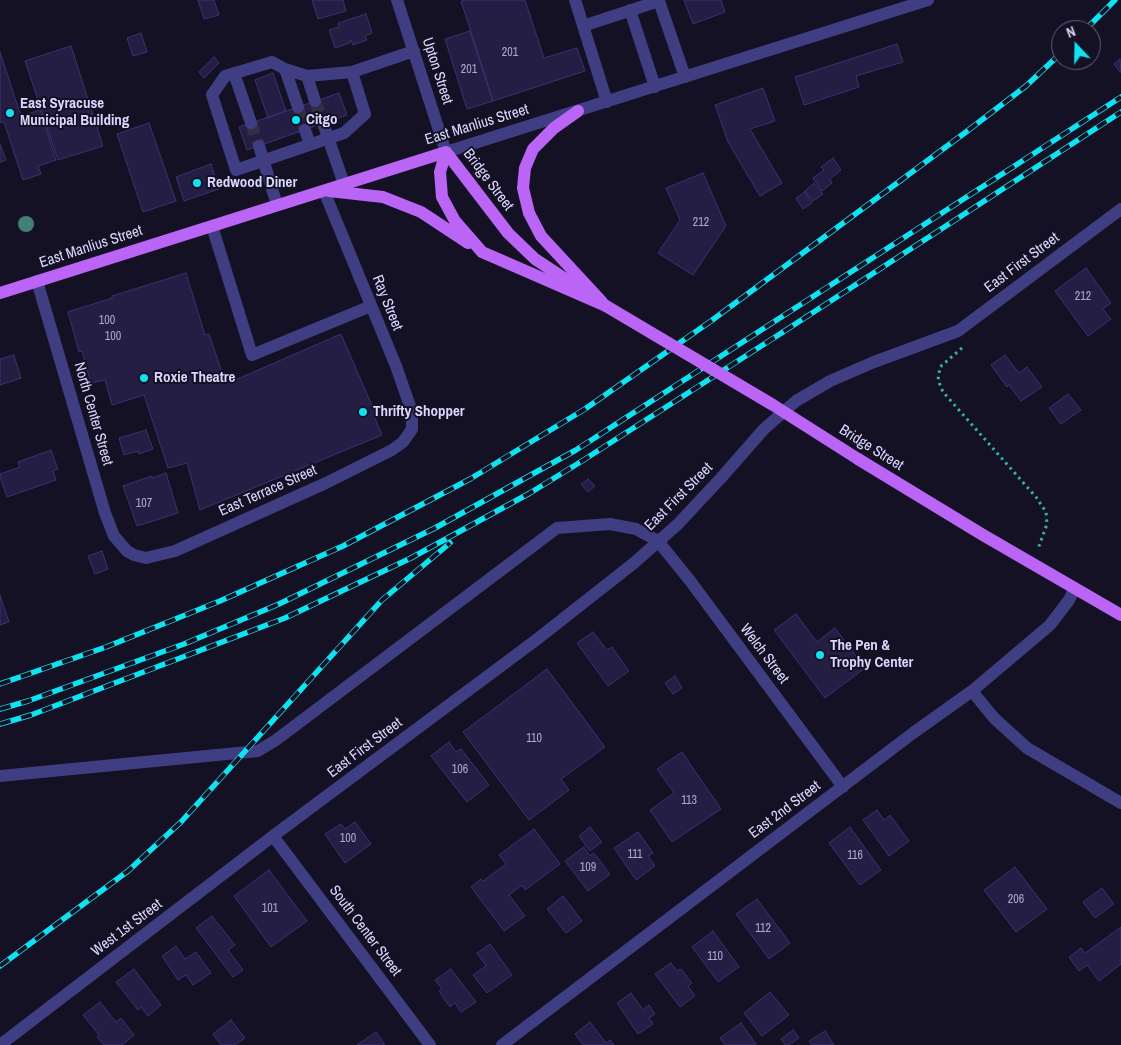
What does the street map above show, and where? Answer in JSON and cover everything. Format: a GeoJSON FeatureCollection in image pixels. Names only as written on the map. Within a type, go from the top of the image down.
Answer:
{"type":"FeatureCollection","features":[{"type":"Feature","properties":{"kind":"main road"},"geometry":{"type":"LineString","coordinates":[[578,111],[554,128],[533,149],[525,168],[523,188],[529,213],[542,236],[606,306]]}},
{"type":"Feature","properties":{"kind":"main road","name":"East Manlius Street"},"geometry":{"type":"LineString","coordinates":[[0,292],[446,152]]}},
{"type":"Feature","properties":{"kind":"main road","name":"Bridge Street"},"geometry":{"type":"LineString","coordinates":[[446,152],[440,172],[442,197],[455,221],[482,252],[606,306]]}},
{"type":"Feature","properties":{"kind":"main road","name":"Bridge Street"},"geometry":{"type":"LineString","coordinates":[[446,152],[508,233],[535,259],[606,306],[858,459],[1121,615]]}},
{"type":"Feature","properties":{"kind":"main road"},"geometry":{"type":"LineString","coordinates":[[324,191],[384,197],[421,212],[482,252]]}},
{"type":"Feature","properties":{"kind":"street","name":"Upton Street"},"geometry":{"type":"LineString","coordinates":[[397,0],[446,152]]}},
{"type":"Feature","properties":{"kind":"street"},"geometry":{"type":"LineString","coordinates":[[575,0],[607,102]]}},
{"type":"Feature","properties":{"kind":"street"},"geometry":{"type":"LineString","coordinates":[[583,26],[659,0],[684,77]]}},
{"type":"Feature","properties":{"kind":"street","name":"East Manlius Street"},"geometry":{"type":"LineString","coordinates":[[446,152],[928,0]]}},
{"type":"Feature","properties":{"kind":"street"},"geometry":{"type":"LineString","coordinates":[[630,10],[655,87]]}},
{"type":"Feature","properties":{"kind":"street"},"geometry":{"type":"LineString","coordinates":[[352,72],[365,114],[344,133],[236,170],[212,95],[225,76],[272,62],[285,69],[308,76],[352,72],[414,51]]}},
{"type":"Feature","properties":{"kind":"street"},"geometry":{"type":"LineString","coordinates":[[285,69],[298,107]]}},
{"type":"Feature","properties":{"kind":"street"},"geometry":{"type":"LineString","coordinates":[[234,73],[251,123]]}},
{"type":"Feature","properties":{"kind":"street"},"geometry":{"type":"LineString","coordinates":[[308,76],[315,101]]}},
{"type":"Feature","properties":{"kind":"street"},"geometry":{"type":"LineString","coordinates":[[323,123],[344,184]]}},
{"type":"Feature","properties":{"kind":"street"},"geometry":{"type":"LineString","coordinates":[[305,130],[310,144]]}},
{"type":"Feature","properties":{"kind":"street"},"geometry":{"type":"LineString","coordinates":[[259,146],[277,205]]}},
{"type":"Feature","properties":{"kind":"street","name":"Ray Street"},"geometry":{"type":"LineString","coordinates":[[324,191],[396,366],[412,412],[412,429]]}},
{"type":"Feature","properties":{"kind":"street","name":"East First Street"},"geometry":{"type":"LineString","coordinates":[[273,836],[536,640],[634,563],[678,524],[764,429],[796,400],[874,362],[958,331],[1121,209]]}},
{"type":"Feature","properties":{"kind":"street"},"geometry":{"type":"LineString","coordinates":[[212,226],[252,355],[371,306]]}},
{"type":"Feature","properties":{"kind":"street","name":"North Center Street"},"geometry":{"type":"LineString","coordinates":[[36,281],[105,513],[114,536],[127,551]]}},
{"type":"Feature","properties":{"kind":"street","name":"East Terrace Street"},"geometry":{"type":"LineString","coordinates":[[127,551],[146,558],[175,551],[326,483],[392,450],[403,442],[412,429]]}},
{"type":"Feature","properties":{"kind":"street"},"geometry":{"type":"LineString","coordinates":[[0,776],[258,751],[276,740],[557,528],[610,524],[636,529],[658,541]]}},
{"type":"Feature","properties":{"kind":"street","name":"Welch Street"},"geometry":{"type":"LineString","coordinates":[[658,541],[691,582],[843,787]]}},
{"type":"Feature","properties":{"kind":"street","name":"East 2nd Street"},"geometry":{"type":"LineString","coordinates":[[502,1045],[972,690],[1050,625],[1069,600],[1075,588]]}},
{"type":"Feature","properties":{"kind":"street"},"geometry":{"type":"LineString","coordinates":[[972,690],[994,718],[1027,748],[1121,803]]}},
{"type":"Feature","properties":{"kind":"street","name":"West 1st Street"},"geometry":{"type":"LineString","coordinates":[[0,1045],[273,836]]}},
{"type":"Feature","properties":{"kind":"street","name":"South Center Street"},"geometry":{"type":"LineString","coordinates":[[273,836],[430,1045]]}},
{"type":"Feature","properties":{"kind":"path"},"geometry":{"type":"LineString","coordinates":[[958,331],[967,344],[940,367],[938,380],[943,392],[1036,498],[1046,512],[1047,524],[1033,564]]}},
{"type":"Feature","properties":{"kind":"building"},"geometry":{"type":"Polygon","coordinates":[[[198,0],[214,0],[219,15],[204,19],[198,0]]]}},
{"type":"Feature","properties":{"kind":"building"},"geometry":{"type":"Polygon","coordinates":[[[312,0],[343,0],[346,11],[318,19],[312,0]]]}},
{"type":"Feature","properties":{"kind":"building"},"geometry":{"type":"Polygon","coordinates":[[[525,0],[544,58],[577,48],[585,71],[493,101],[461,1],[525,0]]]}},
{"type":"Feature","properties":{"kind":"building"},"geometry":{"type":"Polygon","coordinates":[[[684,0],[721,0],[725,12],[693,24],[684,0]]]}},
{"type":"Feature","properties":{"kind":"building"},"geometry":{"type":"Polygon","coordinates":[[[366,14],[372,33],[365,36],[367,40],[353,45],[351,40],[349,41],[350,43],[335,48],[329,30],[339,27],[338,23],[366,14]]]}},
{"type":"Feature","properties":{"kind":"building"},"geometry":{"type":"Polygon","coordinates":[[[470,31],[493,101],[467,109],[445,39],[470,31]]]}},
{"type":"Feature","properties":{"kind":"building"},"geometry":{"type":"Polygon","coordinates":[[[141,33],[147,52],[133,56],[127,38],[141,33]]]}},
{"type":"Feature","properties":{"kind":"building"},"geometry":{"type":"Polygon","coordinates":[[[897,44],[903,62],[856,76],[859,87],[804,105],[795,77],[897,44]]]}},
{"type":"Feature","properties":{"kind":"building"},"geometry":{"type":"Polygon","coordinates":[[[71,46],[103,146],[58,160],[25,61],[71,46]]]}},
{"type":"Feature","properties":{"kind":"building","name":"East Syracuse Municipal Building"},"geometry":{"type":"Polygon","coordinates":[[[0,52],[21,116],[40,110],[56,160],[38,166],[41,174],[23,180],[4,122],[0,123],[0,52]]]}},
{"type":"Feature","properties":{"kind":"building"},"geometry":{"type":"Polygon","coordinates":[[[214,57],[219,63],[204,78],[199,72],[214,57]]]}},
{"type":"Feature","properties":{"kind":"building"},"geometry":{"type":"Polygon","coordinates":[[[1120,59],[1121,72],[1114,64],[1120,59]]]}},
{"type":"Feature","properties":{"kind":"building"},"geometry":{"type":"Polygon","coordinates":[[[273,73],[286,111],[268,118],[255,80],[273,73]]]}},
{"type":"Feature","properties":{"kind":"building"},"geometry":{"type":"Polygon","coordinates":[[[763,88],[775,121],[750,129],[782,183],[760,196],[728,142],[715,105],[763,88]]]}},
{"type":"Feature","properties":{"kind":"building","name":"Citgo"},"geometry":{"type":"Polygon","coordinates":[[[339,93],[347,115],[247,150],[239,127],[339,93]]]}},
{"type":"Feature","properties":{"kind":"building"},"geometry":{"type":"Polygon","coordinates":[[[149,123],[176,201],[143,212],[117,134],[149,123]]]}},
{"type":"Feature","properties":{"kind":"building"},"geometry":{"type":"Polygon","coordinates":[[[0,144],[6,160],[0,162],[0,144]]]}},
{"type":"Feature","properties":{"kind":"building"},"geometry":{"type":"Polygon","coordinates":[[[833,158],[841,170],[830,179],[832,183],[822,191],[813,178],[824,170],[821,167],[833,158]]]}},
{"type":"Feature","properties":{"kind":"building","name":"Redwood Diner"},"geometry":{"type":"Polygon","coordinates":[[[211,164],[219,189],[184,201],[176,177],[211,164]]]}},
{"type":"Feature","properties":{"kind":"building"},"geometry":{"type":"Polygon","coordinates":[[[703,173],[726,226],[693,275],[658,253],[680,220],[666,188],[703,173]]]}},
{"type":"Feature","properties":{"kind":"building"},"geometry":{"type":"Polygon","coordinates":[[[814,183],[823,194],[813,201],[805,191],[814,183]]]}},
{"type":"Feature","properties":{"kind":"building"},"geometry":{"type":"Polygon","coordinates":[[[805,192],[812,203],[803,209],[796,198],[805,192]]]}},
{"type":"Feature","properties":{"kind":"building"},"geometry":{"type":"Polygon","coordinates":[[[1086,268],[1111,303],[1103,309],[1111,319],[1088,336],[1055,291],[1086,268]]]}},
{"type":"Feature","properties":{"kind":"building"},"geometry":{"type":"Polygon","coordinates":[[[186,273],[205,335],[209,334],[226,384],[341,334],[376,415],[374,416],[382,435],[200,510],[187,463],[168,468],[144,395],[112,405],[105,380],[91,383],[82,351],[79,352],[68,312],[186,273]]]}},
{"type":"Feature","properties":{"kind":"building"},"geometry":{"type":"Polygon","coordinates":[[[14,355],[21,378],[0,385],[0,359],[14,355]]]}},
{"type":"Feature","properties":{"kind":"building"},"geometry":{"type":"Polygon","coordinates":[[[1005,355],[1019,373],[1027,367],[1042,387],[1021,401],[1009,385],[1007,387],[991,365],[1005,355]]]}},
{"type":"Feature","properties":{"kind":"building"},"geometry":{"type":"Polygon","coordinates":[[[1068,394],[1081,410],[1061,424],[1049,408],[1068,394]]]}},
{"type":"Feature","properties":{"kind":"building"},"geometry":{"type":"Polygon","coordinates":[[[146,430],[153,449],[139,454],[138,451],[124,455],[119,438],[146,430]]]}},
{"type":"Feature","properties":{"kind":"building"},"geometry":{"type":"Polygon","coordinates":[[[51,450],[58,469],[53,471],[56,480],[7,497],[0,474],[20,467],[18,462],[51,450]]]}},
{"type":"Feature","properties":{"kind":"building"},"geometry":{"type":"Polygon","coordinates":[[[166,473],[178,513],[137,526],[123,486],[166,473]]]}},
{"type":"Feature","properties":{"kind":"building"},"geometry":{"type":"Polygon","coordinates":[[[588,479],[595,486],[588,492],[581,484],[588,479]]]}},
{"type":"Feature","properties":{"kind":"building"},"geometry":{"type":"Polygon","coordinates":[[[102,551],[108,569],[95,574],[88,556],[102,551]]]}},
{"type":"Feature","properties":{"kind":"building"},"geometry":{"type":"Polygon","coordinates":[[[0,595],[9,622],[0,625],[0,595]]]}},
{"type":"Feature","properties":{"kind":"building"},"geometry":{"type":"Polygon","coordinates":[[[796,614],[817,642],[835,628],[865,668],[825,698],[774,630],[796,614]]]}},
{"type":"Feature","properties":{"kind":"building"},"geometry":{"type":"Polygon","coordinates":[[[593,632],[607,650],[612,647],[629,671],[608,686],[577,643],[593,632]]]}},
{"type":"Feature","properties":{"kind":"building"},"geometry":{"type":"Polygon","coordinates":[[[547,669],[605,747],[561,779],[569,790],[529,820],[463,732],[547,669]]]}},
{"type":"Feature","properties":{"kind":"building"},"geometry":{"type":"Polygon","coordinates":[[[675,676],[682,688],[673,694],[665,683],[675,676]]]}},
{"type":"Feature","properties":{"kind":"building"},"geometry":{"type":"Polygon","coordinates":[[[449,742],[456,752],[461,749],[489,785],[467,802],[431,756],[449,742]]]}},
{"type":"Feature","properties":{"kind":"building"},"geometry":{"type":"Polygon","coordinates":[[[682,752],[721,809],[672,842],[650,810],[674,793],[657,769],[682,752]]]}},
{"type":"Feature","properties":{"kind":"building"},"geometry":{"type":"Polygon","coordinates":[[[877,810],[884,820],[890,815],[909,841],[889,856],[863,820],[877,810]]]}},
{"type":"Feature","properties":{"kind":"building"},"geometry":{"type":"Polygon","coordinates":[[[355,822],[371,844],[345,863],[325,834],[341,824],[345,829],[355,822]]]}},
{"type":"Feature","properties":{"kind":"building"},"geometry":{"type":"Polygon","coordinates":[[[590,827],[602,842],[590,851],[579,836],[590,827]]]}},
{"type":"Feature","properties":{"kind":"building"},"geometry":{"type":"Polygon","coordinates":[[[850,827],[881,870],[860,885],[829,843],[850,827]]]}},
{"type":"Feature","properties":{"kind":"building"},"geometry":{"type":"Polygon","coordinates":[[[534,829],[560,864],[525,890],[522,885],[509,895],[525,916],[504,931],[471,887],[481,879],[483,881],[506,864],[499,855],[534,829]]]}},
{"type":"Feature","properties":{"kind":"building"},"geometry":{"type":"Polygon","coordinates":[[[638,832],[653,853],[648,856],[655,866],[636,880],[614,848],[638,832]]]}},
{"type":"Feature","properties":{"kind":"building"},"geometry":{"type":"Polygon","coordinates":[[[584,847],[590,856],[594,853],[610,874],[588,891],[565,861],[584,847]]]}},
{"type":"Feature","properties":{"kind":"building"},"geometry":{"type":"Polygon","coordinates":[[[1015,867],[1047,909],[1016,932],[984,890],[1015,867]]]}},
{"type":"Feature","properties":{"kind":"building"},"geometry":{"type":"Polygon","coordinates":[[[269,870],[307,921],[271,947],[234,896],[269,870]]]}},
{"type":"Feature","properties":{"kind":"building"},"geometry":{"type":"Polygon","coordinates":[[[1102,888],[1114,904],[1095,918],[1083,902],[1102,888]]]}},
{"type":"Feature","properties":{"kind":"building"},"geometry":{"type":"Polygon","coordinates":[[[563,896],[582,921],[566,933],[547,909],[563,896]]]}},
{"type":"Feature","properties":{"kind":"building"},"geometry":{"type":"Polygon","coordinates":[[[757,899],[790,943],[769,959],[736,914],[757,899]]]}},
{"type":"Feature","properties":{"kind":"building"},"geometry":{"type":"Polygon","coordinates":[[[212,916],[235,945],[228,950],[243,970],[233,977],[196,928],[212,916]]]}},
{"type":"Feature","properties":{"kind":"building"},"geometry":{"type":"Polygon","coordinates":[[[1121,927],[1121,964],[1099,981],[1087,965],[1079,971],[1069,957],[1081,948],[1085,953],[1121,927]]]}},
{"type":"Feature","properties":{"kind":"building"},"geometry":{"type":"Polygon","coordinates":[[[713,931],[739,967],[718,982],[692,947],[713,931]]]}},
{"type":"Feature","properties":{"kind":"building"},"geometry":{"type":"Polygon","coordinates":[[[490,944],[512,975],[487,993],[473,975],[486,966],[477,953],[490,944]]]}},
{"type":"Feature","properties":{"kind":"building"},"geometry":{"type":"Polygon","coordinates":[[[176,946],[185,959],[196,952],[211,973],[193,985],[186,975],[178,980],[162,956],[176,946]]]}},
{"type":"Feature","properties":{"kind":"building"},"geometry":{"type":"Polygon","coordinates":[[[671,963],[677,971],[681,969],[692,983],[688,986],[695,996],[680,1007],[655,974],[671,963]]]}},
{"type":"Feature","properties":{"kind":"building"},"geometry":{"type":"Polygon","coordinates":[[[134,969],[161,1005],[148,1016],[141,1007],[138,1010],[116,982],[134,969]]]}},
{"type":"Feature","properties":{"kind":"building"},"geometry":{"type":"Polygon","coordinates":[[[451,969],[476,1002],[461,1012],[455,1003],[450,1007],[439,991],[442,989],[435,980],[451,969]]]}},
{"type":"Feature","properties":{"kind":"building"},"geometry":{"type":"Polygon","coordinates":[[[770,992],[789,1015],[762,1036],[744,1013],[770,992]]]}},
{"type":"Feature","properties":{"kind":"building"},"geometry":{"type":"Polygon","coordinates":[[[631,993],[643,1010],[649,1005],[655,1014],[649,1018],[653,1024],[638,1034],[617,1003],[631,993]]]}},
{"type":"Feature","properties":{"kind":"building"},"geometry":{"type":"Polygon","coordinates":[[[100,1002],[116,1022],[121,1018],[134,1035],[122,1045],[104,1045],[97,1037],[99,1035],[83,1015],[100,1002]]]}},
{"type":"Feature","properties":{"kind":"building"},"geometry":{"type":"Polygon","coordinates":[[[231,1020],[245,1038],[235,1045],[221,1045],[213,1034],[231,1020]]]}},
{"type":"Feature","properties":{"kind":"building"},"geometry":{"type":"Polygon","coordinates":[[[590,1022],[606,1043],[610,1040],[614,1045],[583,1045],[575,1034],[590,1022]]]}},
{"type":"Feature","properties":{"kind":"building"},"geometry":{"type":"Polygon","coordinates":[[[741,1023],[756,1044],[725,1045],[720,1038],[741,1023]]]}},
{"type":"Feature","properties":{"kind":"building"},"geometry":{"type":"Polygon","coordinates":[[[793,1030],[799,1038],[789,1045],[785,1045],[781,1039],[793,1030]]]}},
{"type":"Feature","properties":{"kind":"building"},"geometry":{"type":"Polygon","coordinates":[[[825,1031],[834,1045],[812,1045],[809,1041],[825,1031]]]}},
{"type":"Feature","properties":{"kind":"building"},"geometry":{"type":"Polygon","coordinates":[[[376,1032],[385,1045],[357,1045],[376,1032]]]}},
{"type":"Feature","properties":{"kind":"tunnel"},"geometry":{"type":"LineString","coordinates":[[315,101],[323,123]]}},
{"type":"Feature","properties":{"kind":"tunnel"},"geometry":{"type":"LineString","coordinates":[[298,107],[305,130]]}},
{"type":"Feature","properties":{"kind":"tunnel"},"geometry":{"type":"LineString","coordinates":[[251,123],[259,146]]}},
{"type":"Feature","properties":{"kind":"railway"},"geometry":{"type":"LineString","coordinates":[[1095,20],[1115,0]]}},
{"type":"Feature","properties":{"kind":"railway"},"geometry":{"type":"LineString","coordinates":[[0,684],[106,647],[220,601],[343,546],[470,479],[585,409],[711,321],[966,132],[1026,86],[1051,62]]}},
{"type":"Feature","properties":{"kind":"railway"},"geometry":{"type":"LineString","coordinates":[[0,709],[28,701],[184,644],[279,604],[435,528],[576,450],[1121,97]]}},
{"type":"Feature","properties":{"kind":"railway"},"geometry":{"type":"LineString","coordinates":[[0,724],[31,715],[285,618],[411,558],[530,493],[582,461],[1121,112]]}},
{"type":"Feature","properties":{"kind":"railway"},"geometry":{"type":"LineString","coordinates":[[0,966],[128,871],[181,822],[382,600],[450,543]]}},
{"type":"Feature","properties":{"kind":"place","name":"East Syracuse Municipal Building"},"geometry":{"type":"Point","coordinates":[10,113]}},
{"type":"Feature","properties":{"kind":"place","name":"Citgo"},"geometry":{"type":"Point","coordinates":[296,120]}},
{"type":"Feature","properties":{"kind":"place","name":"Redwood Diner"},"geometry":{"type":"Point","coordinates":[197,183]}},
{"type":"Feature","properties":{"kind":"place","name":"Roxie Theatre"},"geometry":{"type":"Point","coordinates":[144,378]}},
{"type":"Feature","properties":{"kind":"place","name":"Thrifty Shopper"},"geometry":{"type":"Point","coordinates":[363,412]}},
{"type":"Feature","properties":{"kind":"place","name":"The Pen & Trophy Center"},"geometry":{"type":"Point","coordinates":[820,655]}}]}
